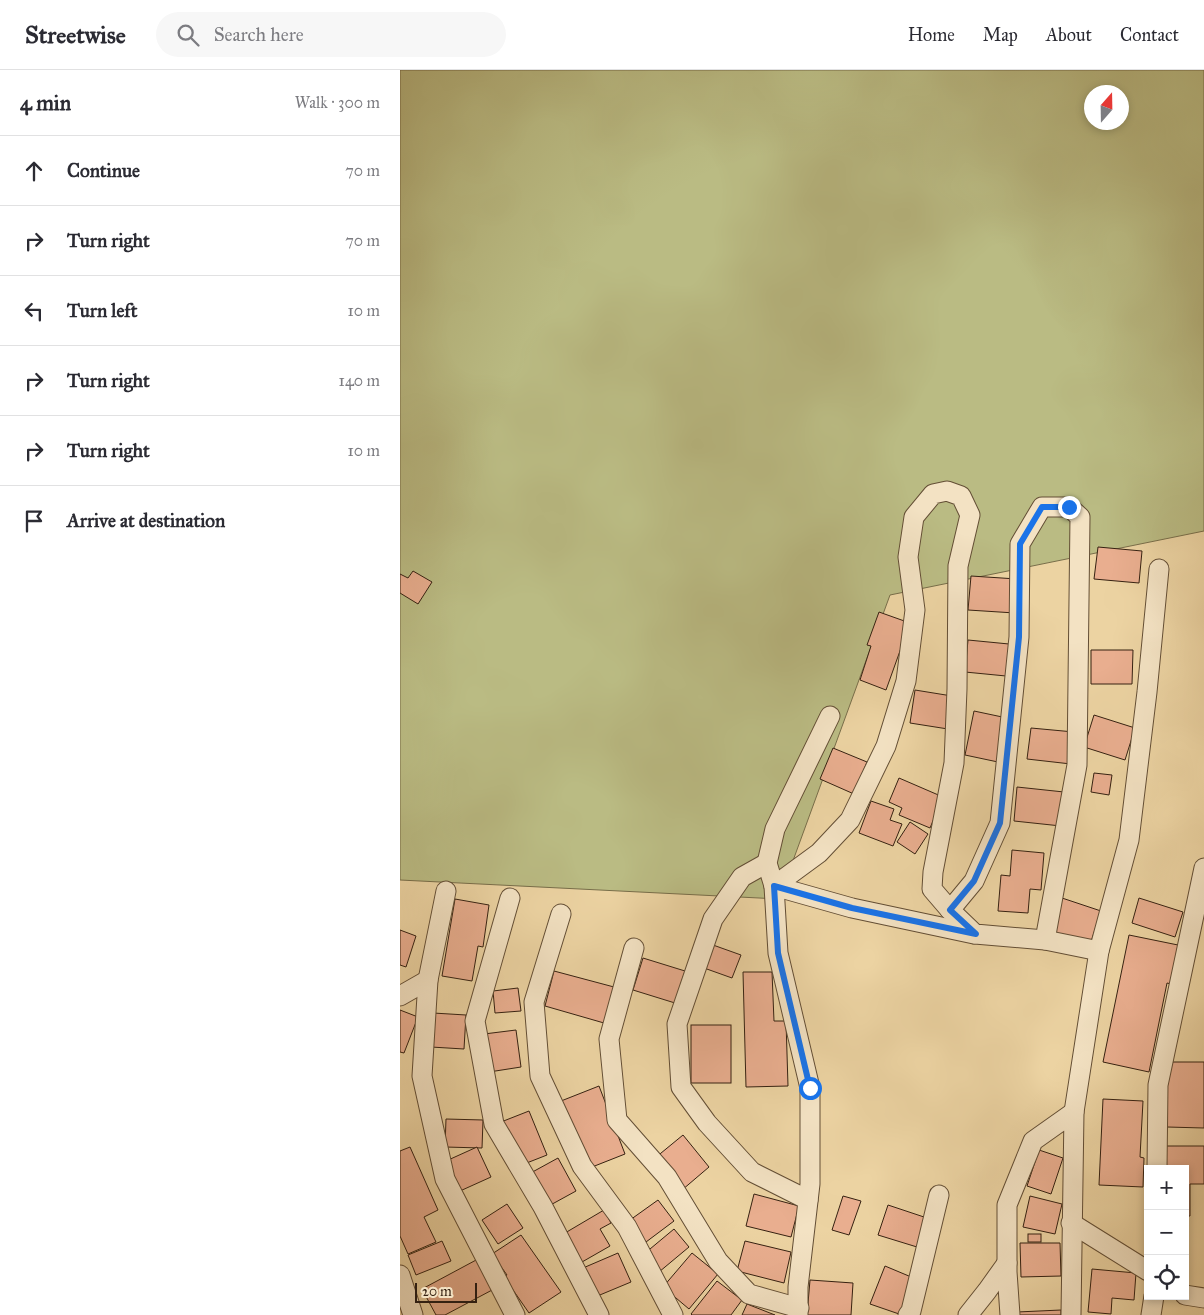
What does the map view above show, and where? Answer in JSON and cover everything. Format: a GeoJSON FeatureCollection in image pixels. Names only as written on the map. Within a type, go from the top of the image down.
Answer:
{"type":"FeatureCollection","features":[{"type":"Feature","properties":{"kind":"street"},"geometry":{"type":"LineString","coordinates":[[774,886],[819,852],[850,820],[886,746],[906,681],[915,610],[908,557],[914,517],[933,494],[947,491],[962,496],[970,515],[958,566],[954,763],[933,872],[932,889],[950,910],[976,934]]}},
{"type":"Feature","properties":{"kind":"street"},"geometry":{"type":"LineString","coordinates":[[950,910],[974,881],[1000,823],[1019,637],[1020,544],[1042,507],[1069,507],[1080,517],[1077,765],[1045,940]]}},
{"type":"Feature","properties":{"kind":"street"},"geometry":{"type":"LineString","coordinates":[[1070,1315],[1074,1112],[1099,951],[1129,840],[1147,692],[1159,569]]}},
{"type":"Feature","properties":{"kind":"street"},"geometry":{"type":"LineString","coordinates":[[634,948],[610,1039],[618,1120],[667,1177],[718,1261],[749,1294],[799,1312],[798,1287],[810,1184],[810,1088],[778,953],[774,886],[767,863],[775,829],[830,716]]}},
{"type":"Feature","properties":{"kind":"street"},"geometry":{"type":"LineString","coordinates":[[767,863],[742,877],[713,919],[677,1024],[681,1087],[708,1123],[752,1172],[808,1200]]}},
{"type":"Feature","properties":{"kind":"street"},"geometry":{"type":"LineString","coordinates":[[1157,1165],[1158,1085],[1204,868]]}},
{"type":"Feature","properties":{"kind":"street"},"geometry":{"type":"LineString","coordinates":[[774,886],[852,908],[976,934],[1045,940],[1099,951]]}},
{"type":"Feature","properties":{"kind":"street"},"geometry":{"type":"LineString","coordinates":[[446,891],[428,980],[422,1076],[445,1179],[515,1315]]}},
{"type":"Feature","properties":{"kind":"street"},"geometry":{"type":"LineString","coordinates":[[510,898],[475,1021],[494,1124],[543,1207],[599,1315]]}},
{"type":"Feature","properties":{"kind":"street"},"geometry":{"type":"LineString","coordinates":[[561,914],[534,1002],[540,1076],[582,1166],[627,1227],[673,1315]]}},
{"type":"Feature","properties":{"kind":"street"},"geometry":{"type":"LineString","coordinates":[[400,996],[428,980]]}},
{"type":"Feature","properties":{"kind":"street"},"geometry":{"type":"LineString","coordinates":[[1010,1315],[1007,1263],[1007,1204],[1033,1141],[1074,1112]]}},
{"type":"Feature","properties":{"kind":"street"},"geometry":{"type":"LineString","coordinates":[[908,1315],[911,1312],[939,1195]]}},
{"type":"Feature","properties":{"kind":"street"},"geometry":{"type":"LineString","coordinates":[[1071,1222],[1144,1268]]}},
{"type":"Feature","properties":{"kind":"street"},"geometry":{"type":"LineString","coordinates":[[968,1315],[1007,1263]]}},
{"type":"Feature","properties":{"kind":"street"},"geometry":{"type":"LineString","coordinates":[[400,1275],[413,1315]]}},
{"type":"Feature","properties":{"kind":"street"},"geometry":{"type":"LineString","coordinates":[[1189,1296],[1204,1299],[1204,1294]]}},
{"type":"Feature","properties":{"kind":"street"},"geometry":{"type":"LineString","coordinates":[[1151,1315],[1153,1300]]}},
{"type":"Feature","properties":{"kind":"green space"},"geometry":{"type":"Polygon","coordinates":[[[400,70],[1204,70],[1204,531],[890,595],[779,899],[400,880],[400,70]]]}},
{"type":"Feature","properties":{"kind":"building"},"geometry":{"type":"Polygon","coordinates":[[[1098,547],[1142,551],[1139,583],[1094,579],[1098,547]]]}},
{"type":"Feature","properties":{"kind":"building"},"geometry":{"type":"Polygon","coordinates":[[[413,571],[432,582],[418,604],[400,593],[400,574],[408,578],[413,571]]]}},
{"type":"Feature","properties":{"kind":"building"},"geometry":{"type":"Polygon","coordinates":[[[971,576],[1017,579],[1015,613],[968,610],[971,576]]]}},
{"type":"Feature","properties":{"kind":"building"},"geometry":{"type":"Polygon","coordinates":[[[879,612],[910,623],[886,690],[860,680],[871,646],[867,645],[879,612]]]}},
{"type":"Feature","properties":{"kind":"building"},"geometry":{"type":"Polygon","coordinates":[[[968,640],[1009,644],[1006,676],[965,672],[968,640]]]}},
{"type":"Feature","properties":{"kind":"building"},"geometry":{"type":"Polygon","coordinates":[[[1091,650],[1133,650],[1132,684],[1091,684],[1091,650]]]}},
{"type":"Feature","properties":{"kind":"building"},"geometry":{"type":"Polygon","coordinates":[[[915,690],[952,696],[948,729],[910,723],[915,690]]]}},
{"type":"Feature","properties":{"kind":"building"},"geometry":{"type":"Polygon","coordinates":[[[974,711],[1007,718],[998,762],[965,755],[974,711]]]}},
{"type":"Feature","properties":{"kind":"building"},"geometry":{"type":"Polygon","coordinates":[[[1094,715],[1135,728],[1125,760],[1084,747],[1094,715]]]}},
{"type":"Feature","properties":{"kind":"building"},"geometry":{"type":"Polygon","coordinates":[[[1031,728],[1074,732],[1071,764],[1027,759],[1031,728]]]}},
{"type":"Feature","properties":{"kind":"building"},"geometry":{"type":"Polygon","coordinates":[[[833,748],[867,762],[854,794],[820,779],[833,748]]]}},
{"type":"Feature","properties":{"kind":"building"},"geometry":{"type":"Polygon","coordinates":[[[1094,773],[1112,775],[1109,795],[1091,792],[1094,773]]]}},
{"type":"Feature","properties":{"kind":"building"},"geometry":{"type":"Polygon","coordinates":[[[899,778],[943,797],[930,828],[899,815],[902,808],[889,802],[899,778]]]}},
{"type":"Feature","properties":{"kind":"building"},"geometry":{"type":"Polygon","coordinates":[[[1017,787],[1064,792],[1061,826],[1014,821],[1017,787]]]}},
{"type":"Feature","properties":{"kind":"building"},"geometry":{"type":"Polygon","coordinates":[[[871,801],[894,809],[890,820],[902,824],[893,846],[859,833],[871,801]]]}},
{"type":"Feature","properties":{"kind":"building"},"geometry":{"type":"Polygon","coordinates":[[[910,822],[928,834],[915,854],[897,842],[910,822]]]}},
{"type":"Feature","properties":{"kind":"building"},"geometry":{"type":"Polygon","coordinates":[[[1012,850],[1044,853],[1041,890],[1030,889],[1028,913],[998,911],[1001,875],[1010,876],[1012,850]]]}},
{"type":"Feature","properties":{"kind":"building"},"geometry":{"type":"Polygon","coordinates":[[[1062,898],[1101,911],[1090,945],[1051,932],[1062,898]]]}},
{"type":"Feature","properties":{"kind":"building"},"geometry":{"type":"Polygon","coordinates":[[[1139,898],[1183,912],[1175,937],[1132,923],[1139,898]]]}},
{"type":"Feature","properties":{"kind":"building"},"geometry":{"type":"Polygon","coordinates":[[[455,899],[489,905],[483,947],[478,946],[472,981],[442,976],[455,899]]]}},
{"type":"Feature","properties":{"kind":"building"},"geometry":{"type":"Polygon","coordinates":[[[400,930],[416,936],[406,967],[400,965],[400,930]]]}},
{"type":"Feature","properties":{"kind":"building"},"geometry":{"type":"Polygon","coordinates":[[[1129,935],[1178,945],[1171,984],[1167,983],[1149,1072],[1103,1062],[1129,935]]]}},
{"type":"Feature","properties":{"kind":"building"},"geometry":{"type":"Polygon","coordinates":[[[713,945],[741,955],[732,978],[704,968],[713,945]]]}},
{"type":"Feature","properties":{"kind":"building"},"geometry":{"type":"Polygon","coordinates":[[[643,958],[685,971],[675,1003],[633,990],[643,958]]]}},
{"type":"Feature","properties":{"kind":"building"},"geometry":{"type":"Polygon","coordinates":[[[554,971],[614,987],[604,1023],[545,1006],[554,971]]]}},
{"type":"Feature","properties":{"kind":"building"},"geometry":{"type":"Polygon","coordinates":[[[743,972],[772,972],[774,1021],[786,1021],[788,1086],[746,1087],[743,972]]]}},
{"type":"Feature","properties":{"kind":"building"},"geometry":{"type":"Polygon","coordinates":[[[518,988],[521,1011],[495,1013],[493,991],[518,988]]]}},
{"type":"Feature","properties":{"kind":"building"},"geometry":{"type":"Polygon","coordinates":[[[400,1010],[418,1017],[404,1053],[400,1052],[400,1010]]]}},
{"type":"Feature","properties":{"kind":"building"},"geometry":{"type":"Polygon","coordinates":[[[433,1013],[466,1015],[464,1049],[431,1047],[433,1013]]]}},
{"type":"Feature","properties":{"kind":"building"},"geometry":{"type":"Polygon","coordinates":[[[691,1025],[731,1025],[731,1083],[691,1083],[691,1025]]]}},
{"type":"Feature","properties":{"kind":"building"},"geometry":{"type":"Polygon","coordinates":[[[516,1030],[521,1067],[489,1072],[484,1034],[516,1030]]]}},
{"type":"Feature","properties":{"kind":"building"},"geometry":{"type":"Polygon","coordinates":[[[1167,1062],[1204,1062],[1204,1128],[1167,1127],[1167,1062]]]}},
{"type":"Feature","properties":{"kind":"building"},"geometry":{"type":"Polygon","coordinates":[[[599,1086],[625,1154],[587,1169],[561,1101],[599,1086]]]}},
{"type":"Feature","properties":{"kind":"building"},"geometry":{"type":"Polygon","coordinates":[[[1103,1099],[1143,1101],[1140,1157],[1144,1158],[1143,1187],[1099,1185],[1103,1099]]]}},
{"type":"Feature","properties":{"kind":"building"},"geometry":{"type":"Polygon","coordinates":[[[529,1111],[547,1155],[519,1166],[501,1122],[529,1111]]]}},
{"type":"Feature","properties":{"kind":"building"},"geometry":{"type":"Polygon","coordinates":[[[446,1119],[483,1120],[482,1148],[445,1147],[446,1119]]]}},
{"type":"Feature","properties":{"kind":"building"},"geometry":{"type":"Polygon","coordinates":[[[683,1135],[709,1167],[682,1190],[655,1158],[683,1135]]]}},
{"type":"Feature","properties":{"kind":"building"},"geometry":{"type":"Polygon","coordinates":[[[1166,1146],[1204,1146],[1204,1184],[1190,1184],[1190,1216],[1189,1165],[1166,1165],[1166,1146]]]}},
{"type":"Feature","properties":{"kind":"building"},"geometry":{"type":"Polygon","coordinates":[[[410,1147],[438,1210],[424,1217],[436,1242],[408,1254],[400,1236],[400,1151],[410,1147]]]}},
{"type":"Feature","properties":{"kind":"building"},"geometry":{"type":"Polygon","coordinates":[[[477,1147],[491,1177],[460,1191],[446,1161],[477,1147]]]}},
{"type":"Feature","properties":{"kind":"building"},"geometry":{"type":"Polygon","coordinates":[[[1039,1150],[1063,1158],[1051,1194],[1027,1186],[1039,1150]]]}},
{"type":"Feature","properties":{"kind":"building"},"geometry":{"type":"Polygon","coordinates":[[[558,1158],[576,1191],[545,1208],[527,1175],[558,1158]]]}},
{"type":"Feature","properties":{"kind":"building"},"geometry":{"type":"Polygon","coordinates":[[[754,1194],[799,1206],[791,1237],[746,1226],[754,1194]]]}},
{"type":"Feature","properties":{"kind":"building"},"geometry":{"type":"Polygon","coordinates":[[[843,1196],[861,1201],[849,1235],[832,1230],[843,1196]]]}},
{"type":"Feature","properties":{"kind":"building"},"geometry":{"type":"Polygon","coordinates":[[[1030,1196],[1062,1204],[1055,1234],[1023,1227],[1030,1196]]]}},
{"type":"Feature","properties":{"kind":"building"},"geometry":{"type":"Polygon","coordinates":[[[658,1200],[674,1221],[646,1242],[630,1220],[658,1200]]]}},
{"type":"Feature","properties":{"kind":"building"},"geometry":{"type":"Polygon","coordinates":[[[507,1204],[523,1228],[498,1244],[482,1220],[507,1204]]]}},
{"type":"Feature","properties":{"kind":"building"},"geometry":{"type":"Polygon","coordinates":[[[888,1205],[927,1218],[917,1247],[878,1235],[888,1205]]]}},
{"type":"Feature","properties":{"kind":"building"},"geometry":{"type":"Polygon","coordinates":[[[604,1210],[611,1223],[600,1229],[610,1246],[582,1262],[565,1233],[604,1210]]]}},
{"type":"Feature","properties":{"kind":"building"},"geometry":{"type":"Polygon","coordinates":[[[674,1229],[689,1247],[659,1272],[644,1254],[674,1229]]]}},
{"type":"Feature","properties":{"kind":"building"},"geometry":{"type":"Polygon","coordinates":[[[1028,1234],[1041,1234],[1041,1242],[1028,1242],[1028,1234]]]}},
{"type":"Feature","properties":{"kind":"building"},"geometry":{"type":"Polygon","coordinates":[[[521,1235],[561,1292],[529,1313],[504,1277],[507,1275],[492,1254],[521,1235]]]}},
{"type":"Feature","properties":{"kind":"building"},"geometry":{"type":"Polygon","coordinates":[[[442,1241],[451,1261],[416,1275],[408,1255],[442,1241]]]}},
{"type":"Feature","properties":{"kind":"building"},"geometry":{"type":"Polygon","coordinates":[[[745,1241],[791,1252],[784,1283],[737,1271],[745,1241]]]}},
{"type":"Feature","properties":{"kind":"building"},"geometry":{"type":"Polygon","coordinates":[[[1020,1243],[1060,1243],[1061,1276],[1021,1277],[1020,1243]]]}},
{"type":"Feature","properties":{"kind":"building"},"geometry":{"type":"Polygon","coordinates":[[[618,1253],[631,1282],[595,1297],[583,1268],[618,1253]]]}},
{"type":"Feature","properties":{"kind":"building"},"geometry":{"type":"Polygon","coordinates":[[[692,1253],[718,1274],[689,1309],[663,1287],[692,1253]]]}},
{"type":"Feature","properties":{"kind":"building"},"geometry":{"type":"Polygon","coordinates":[[[478,1259],[494,1289],[445,1315],[436,1315],[422,1289],[478,1259]]]}},
{"type":"Feature","properties":{"kind":"building"},"geometry":{"type":"Polygon","coordinates":[[[885,1266],[916,1279],[902,1315],[870,1304],[885,1266]]]}},
{"type":"Feature","properties":{"kind":"building"},"geometry":{"type":"Polygon","coordinates":[[[1092,1269],[1136,1273],[1134,1300],[1112,1298],[1111,1314],[1088,1312],[1092,1269]]]}},
{"type":"Feature","properties":{"kind":"building"},"geometry":{"type":"Polygon","coordinates":[[[810,1280],[853,1283],[851,1315],[807,1315],[810,1280]]]}},
{"type":"Feature","properties":{"kind":"building"},"geometry":{"type":"Polygon","coordinates":[[[717,1281],[742,1300],[731,1315],[692,1315],[691,1314],[717,1281]]]}},
{"type":"Feature","properties":{"kind":"building"},"geometry":{"type":"Polygon","coordinates":[[[747,1304],[775,1315],[742,1315],[747,1304]]]}},
{"type":"Feature","properties":{"kind":"building"},"geometry":{"type":"Polygon","coordinates":[[[1061,1310],[1061,1315],[1017,1315],[1017,1312],[1061,1310]]]}},
{"type":"Feature","properties":{"kind":"route"},"geometry":{"type":"LineString","coordinates":[[810,1088],[778,953],[774,886],[852,908],[976,934],[950,910],[974,881],[1000,823],[1019,637],[1020,544],[1042,507],[1069,507]]}}]}
